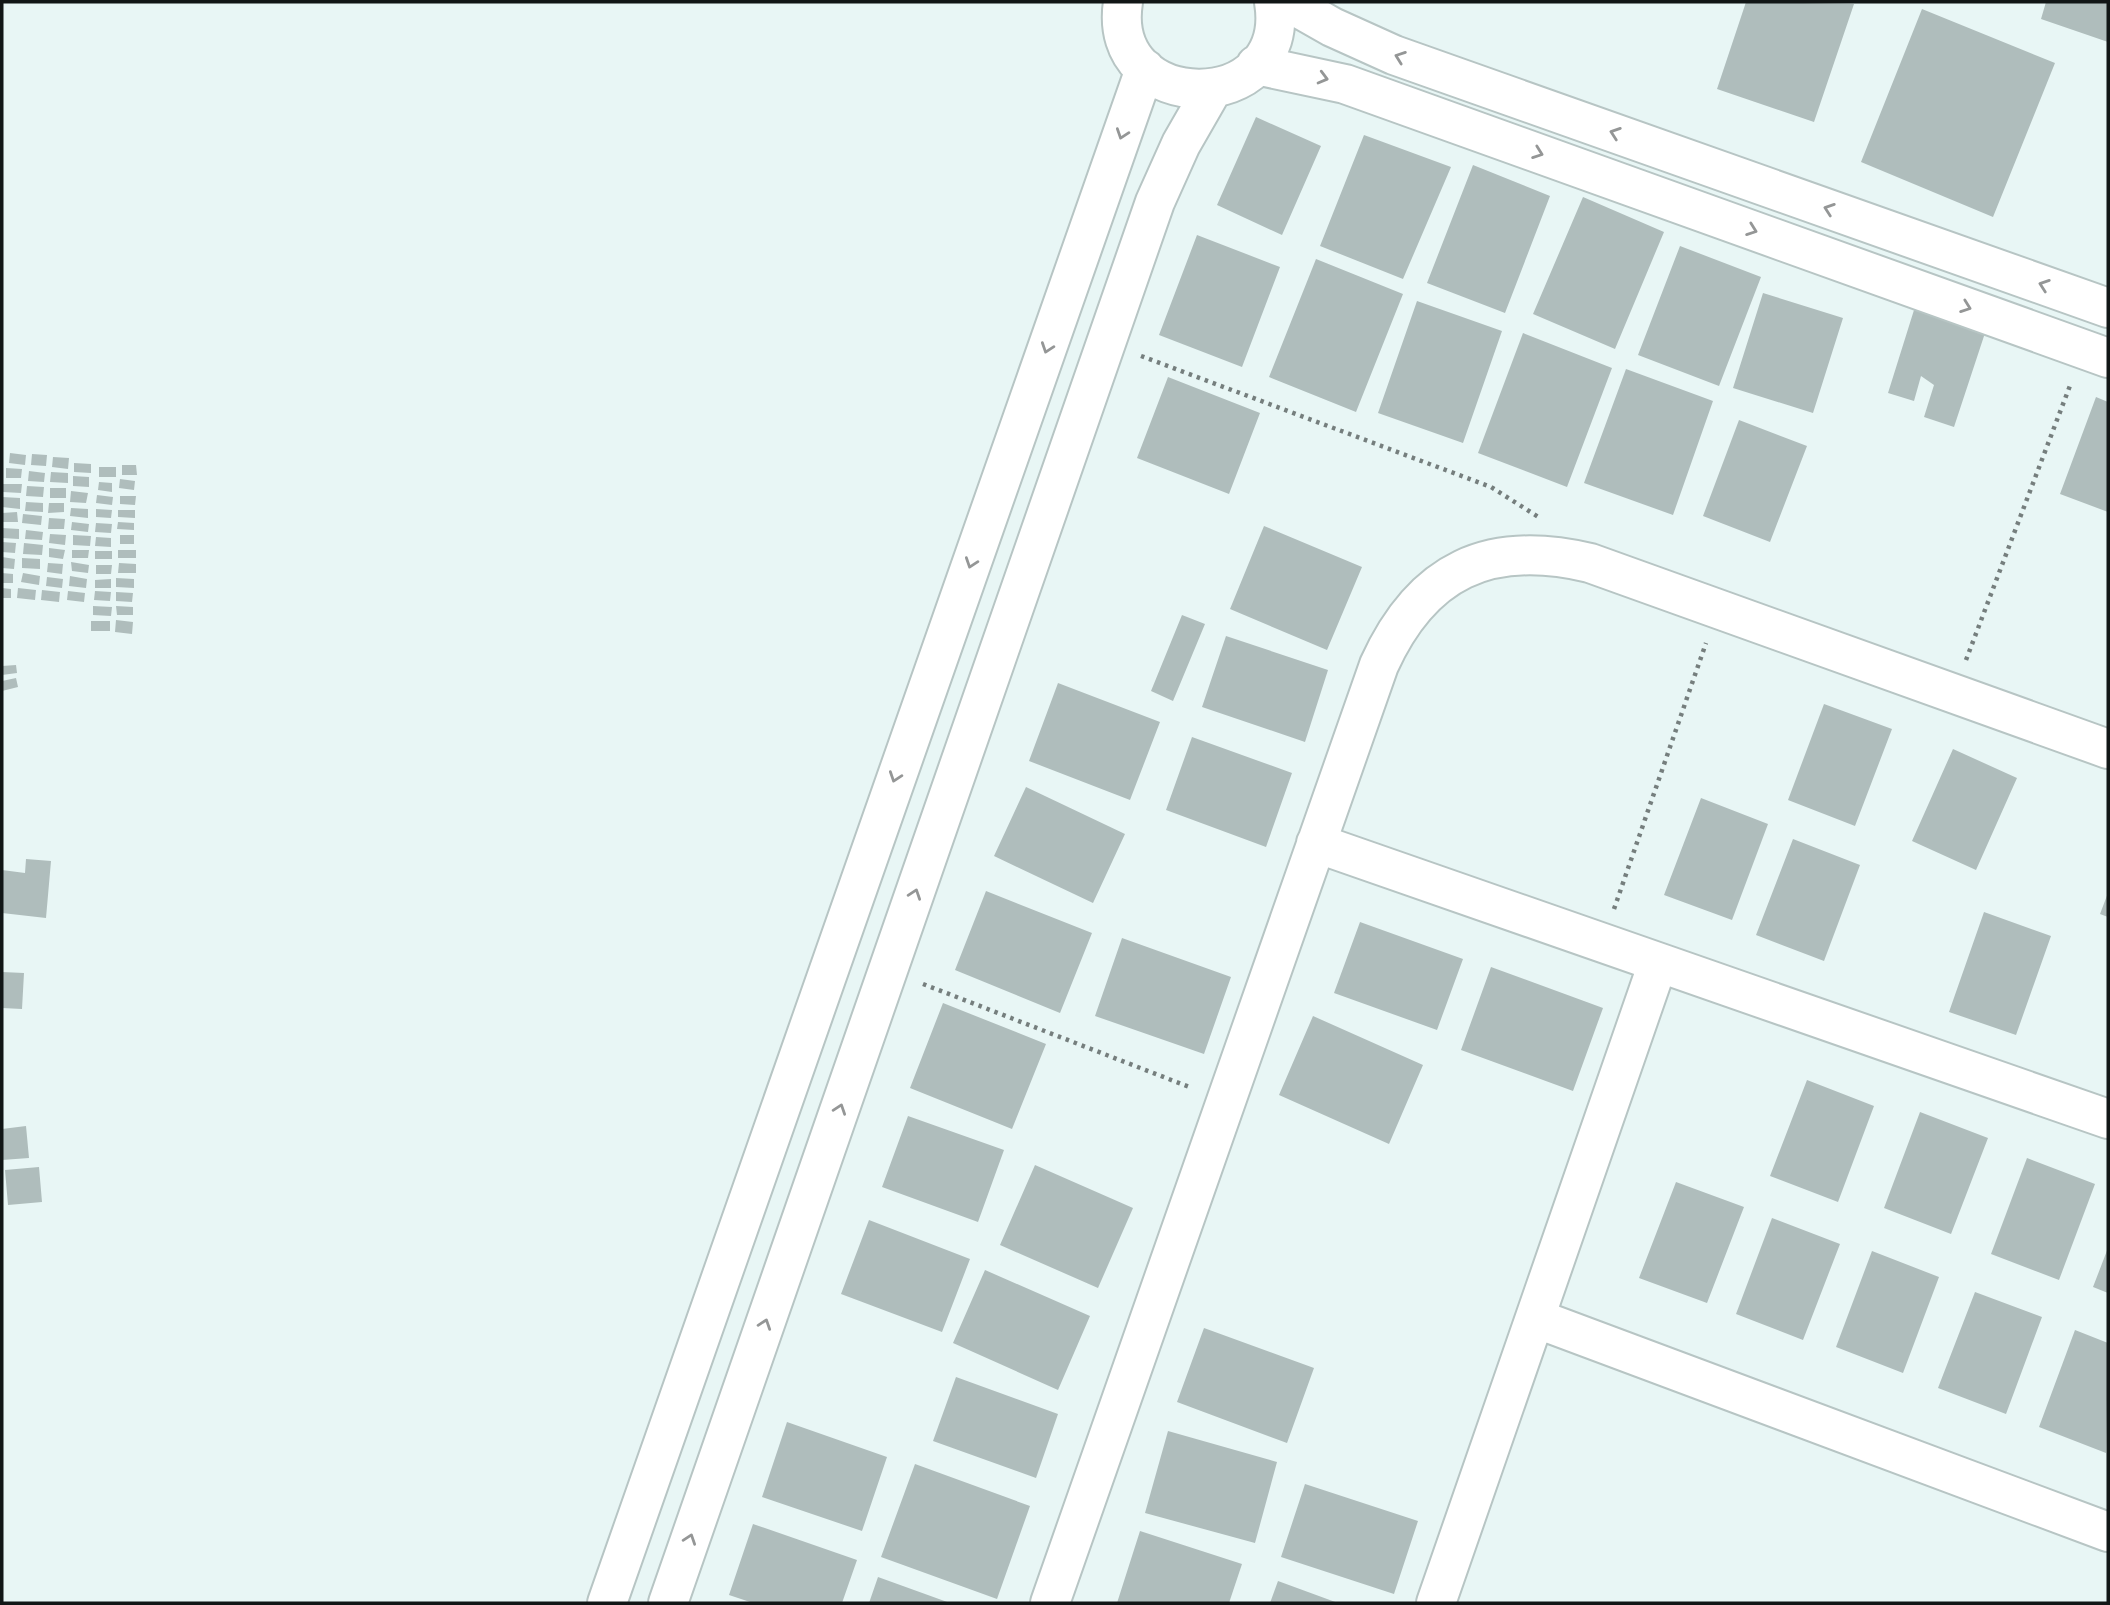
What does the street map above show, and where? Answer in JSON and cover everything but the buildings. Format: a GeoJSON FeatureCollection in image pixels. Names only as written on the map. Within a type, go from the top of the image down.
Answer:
{"type":"FeatureCollection","features":[{"type":"Feature","properties":{"kind":"street"},"geometry":{"type":"LineString","coordinates":[[1113,5],[1132,52],[1145,69],[1165,83],[1188,90],[1212,90],[1243,77],[1268,49],[1273,31],[1274,2]]}},
{"type":"Feature","properties":{"kind":"street"},"geometry":{"type":"LineString","coordinates":[[1287,2],[1332,27],[1395,55],[2108,307]]}},
{"type":"Feature","properties":{"kind":"street"},"geometry":{"type":"LineString","coordinates":[[1256,65],[1345,84],[2096,354]]}},
{"type":"Feature","properties":{"kind":"street"},"geometry":{"type":"LineString","coordinates":[[607,1603],[1145,69]]}},
{"type":"Feature","properties":{"kind":"street"},"geometry":{"type":"LineString","coordinates":[[668,1603],[1163,182],[1212,90]]}},
{"type":"Feature","properties":{"kind":"street"},"geometry":{"type":"LineString","coordinates":[[1050,1603],[1379,665],[1394,631],[1417,601],[1446,578],[1480,562],[1516,554],[1554,554],[1590,563],[2108,749]]}},
{"type":"Feature","properties":{"kind":"street"},"geometry":{"type":"LineString","coordinates":[[1316,844],[2108,1119]]}},
{"type":"Feature","properties":{"kind":"street"},"geometry":{"type":"LineString","coordinates":[[835,950],[888,971]]}},
{"type":"Feature","properties":{"kind":"street"},"geometry":{"type":"LineString","coordinates":[[1436,1603],[1658,963]]}},
{"type":"Feature","properties":{"kind":"street"},"geometry":{"type":"LineString","coordinates":[[1535,1318],[2108,1532]]}},
{"type":"Feature","properties":{"kind":"path"},"geometry":{"type":"LineString","coordinates":[[1107,343],[1491,487],[1531,510],[1549,525]]}},
{"type":"Feature","properties":{"kind":"path"},"geometry":{"type":"LineString","coordinates":[[1954,694],[2096,354]]}},
{"type":"Feature","properties":{"kind":"path"},"geometry":{"type":"LineString","coordinates":[[1602,943],[1718,609]]}},
{"type":"Feature","properties":{"kind":"path"},"geometry":{"type":"LineString","coordinates":[[888,971],[1226,1101]]}}]}
